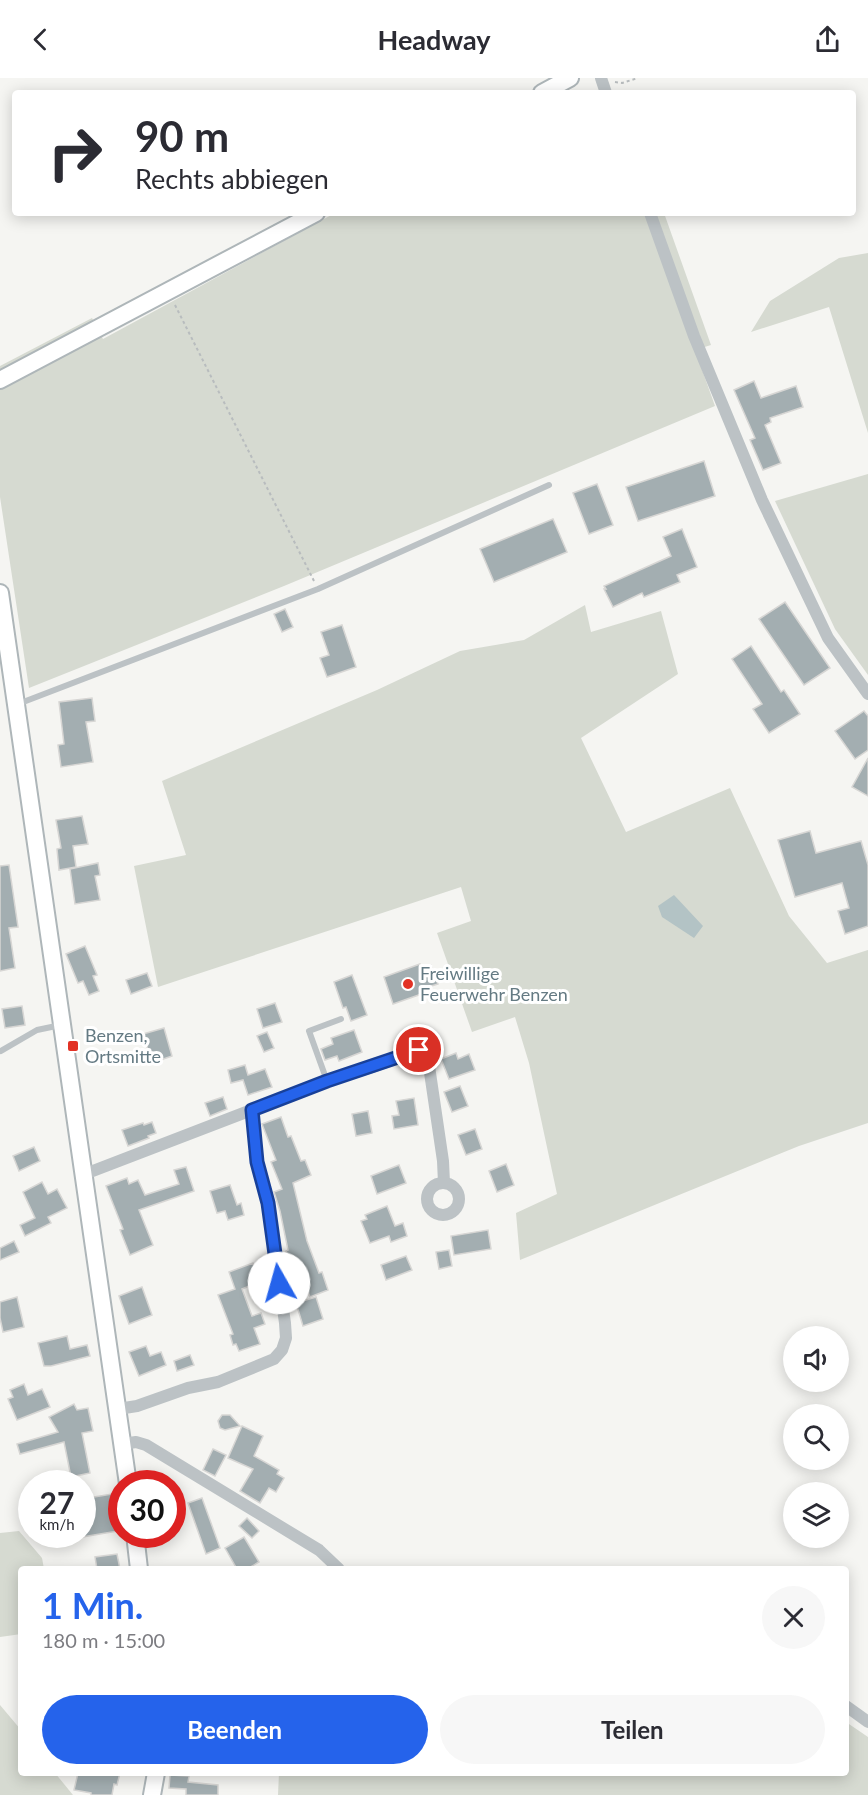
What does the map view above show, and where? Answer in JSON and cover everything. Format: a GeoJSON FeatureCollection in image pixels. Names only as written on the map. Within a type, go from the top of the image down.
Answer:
{"type":"FeatureCollection","features":[{"type":"Feature","properties":{"kind":"street"},"geometry":{"type":"LineString","coordinates":[[548,90],[570,78]]}},
{"type":"Feature","properties":{"kind":"street"},"geometry":{"type":"LineString","coordinates":[[0,380],[310,216]]}},
{"type":"Feature","properties":{"kind":"street"},"geometry":{"type":"LineString","coordinates":[[651,216],[694,336],[762,500],[828,638],[868,694]]}},
{"type":"Feature","properties":{"kind":"street"},"geometry":{"type":"LineString","coordinates":[[0,593],[126,1470]]}},
{"type":"Feature","properties":{"kind":"street"},"geometry":{"type":"LineString","coordinates":[[84,1174],[327,1081],[415,1050],[425,1053],[429,1066],[443,1161],[444,1183]]}},
{"type":"Feature","properties":{"kind":"street"},"geometry":{"type":"LineString","coordinates":[[118,1409],[137,1407],[188,1388],[218,1382],[274,1359],[282,1350],[286,1338],[285,1323],[268,1203],[257,1162],[252,1110]]}},
{"type":"Feature","properties":{"kind":"street"},"geometry":{"type":"LineString","coordinates":[[123,1444],[136,1442],[146,1445],[320,1550],[336,1566]]}},
{"type":"Feature","properties":{"kind":"street"},"geometry":{"type":"LineString","coordinates":[[137,1548],[139,1566]]}},
{"type":"Feature","properties":{"kind":"street"},"geometry":{"type":"LineString","coordinates":[[849,1708],[868,1722]]}},
{"type":"Feature","properties":{"kind":"street"},"geometry":{"type":"LineString","coordinates":[[152,1795],[155,1776]]}},
{"type":"Feature","properties":{"kind":"lane"},"geometry":{"type":"LineString","coordinates":[[17,704],[318,588],[549,485]]}},
{"type":"Feature","properties":{"kind":"lane"},"geometry":{"type":"LineString","coordinates":[[327,1081],[309,1031],[341,1019]]}},
{"type":"Feature","properties":{"kind":"lane"},"geometry":{"type":"LineString","coordinates":[[1,1051],[37,1030],[62,1024]]}},
{"type":"Feature","properties":{"kind":"path"},"geometry":{"type":"LineString","coordinates":[[603,84],[638,78]]}},
{"type":"Feature","properties":{"kind":"path"},"geometry":{"type":"LineString","coordinates":[[168,291],[318,588]]}},
{"type":"Feature","properties":{"kind":"shaded area"},"geometry":{"type":"Polygon","coordinates":[[[329,216],[665,216],[711,345],[695,350],[715,406],[284,586],[29,688],[0,497],[0,366],[92,318],[103,339],[329,216]]]}},
{"type":"Feature","properties":{"kind":"shaded area"},"geometry":{"type":"Polygon","coordinates":[[[868,253],[868,433],[829,307],[751,332],[770,301],[839,258],[868,253]]]}},
{"type":"Feature","properties":{"kind":"shaded area"},"geometry":{"type":"Polygon","coordinates":[[[868,474],[868,675],[835,629],[775,501],[868,474]]]}},
{"type":"Feature","properties":{"kind":"shaded area"},"geometry":{"type":"Polygon","coordinates":[[[585,605],[591,632],[661,611],[678,674],[581,738],[626,832],[730,788],[789,916],[827,963],[868,950],[868,1123],[799,1146],[520,1260],[516,1213],[557,1194],[529,1063],[515,1017],[472,1032],[437,933],[471,921],[461,887],[158,987],[134,866],[186,855],[162,781],[377,690],[460,651],[524,640],[585,605]]]}},
{"type":"Feature","properties":{"kind":"shaded area"},"geometry":{"type":"Polygon","coordinates":[[[674,895],[703,926],[694,938],[662,917],[658,906],[674,895]]]}},
{"type":"Feature","properties":{"kind":"shaded area"},"geometry":{"type":"Polygon","coordinates":[[[18,1531],[18,1548],[33,1548],[42,1558],[43,1566],[18,1566],[18,1634],[0,1637],[0,1533],[18,1531]]]}},
{"type":"Feature","properties":{"kind":"shaded area"},"geometry":{"type":"Polygon","coordinates":[[[0,1705],[18,1726],[18,1776],[57,1776],[73,1795],[0,1795],[0,1705]]]}},
{"type":"Feature","properties":{"kind":"shaded area"},"geometry":{"type":"Polygon","coordinates":[[[849,1724],[868,1737],[868,1795],[278,1795],[279,1776],[849,1776],[849,1724]]]}},
{"type":"Feature","properties":{"kind":"building"},"geometry":{"type":"Polygon","coordinates":[[[754,381],[761,398],[796,386],[803,407],[770,418],[771,422],[765,425],[781,463],[763,470],[750,440],[755,438],[734,390],[754,381]]]}},
{"type":"Feature","properties":{"kind":"building"},"geometry":{"type":"Polygon","coordinates":[[[704,461],[715,496],[638,521],[626,487],[704,461]]]}},
{"type":"Feature","properties":{"kind":"building"},"geometry":{"type":"Polygon","coordinates":[[[597,484],[613,525],[589,534],[573,493],[597,484]]]}},
{"type":"Feature","properties":{"kind":"building"},"geometry":{"type":"Polygon","coordinates":[[[553,519],[567,552],[494,582],[480,549],[553,519]]]}},
{"type":"Feature","properties":{"kind":"building"},"geometry":{"type":"Polygon","coordinates":[[[682,529],[697,567],[677,575],[680,582],[644,597],[642,593],[613,607],[604,586],[671,556],[663,537],[682,529]]]}},
{"type":"Feature","properties":{"kind":"building"},"geometry":{"type":"Polygon","coordinates":[[[785,602],[830,668],[804,685],[759,619],[785,602]]]}},
{"type":"Feature","properties":{"kind":"building"},"geometry":{"type":"Polygon","coordinates":[[[285,609],[293,627],[282,632],[274,614],[285,609]]]}},
{"type":"Feature","properties":{"kind":"building"},"geometry":{"type":"Polygon","coordinates":[[[342,625],[356,667],[327,677],[320,658],[329,655],[321,632],[342,625]]]}},
{"type":"Feature","properties":{"kind":"building"},"geometry":{"type":"Polygon","coordinates":[[[751,646],[781,692],[784,690],[800,714],[769,733],[753,709],[762,704],[732,659],[751,646]]]}},
{"type":"Feature","properties":{"kind":"building"},"geometry":{"type":"Polygon","coordinates":[[[92,698],[95,721],[86,722],[93,762],[61,767],[58,745],[64,744],[59,702],[92,698]]]}},
{"type":"Feature","properties":{"kind":"building"},"geometry":{"type":"Polygon","coordinates":[[[864,711],[868,716],[868,750],[855,759],[835,731],[864,711]]]}},
{"type":"Feature","properties":{"kind":"building"},"geometry":{"type":"Polygon","coordinates":[[[868,758],[868,796],[852,787],[868,758]]]}},
{"type":"Feature","properties":{"kind":"building"},"geometry":{"type":"Polygon","coordinates":[[[82,816],[88,844],[73,846],[76,867],[59,870],[57,849],[61,848],[56,820],[82,816]]]}},
{"type":"Feature","properties":{"kind":"building"},"geometry":{"type":"Polygon","coordinates":[[[810,831],[816,853],[861,841],[868,865],[868,926],[845,934],[838,911],[849,908],[842,883],[795,897],[778,840],[810,831]]]}},
{"type":"Feature","properties":{"kind":"building"},"geometry":{"type":"Polygon","coordinates":[[[98,863],[100,875],[95,876],[100,900],[75,904],[70,869],[98,863]]]}},
{"type":"Feature","properties":{"kind":"building"},"geometry":{"type":"Polygon","coordinates":[[[9,865],[18,927],[9,928],[15,968],[0,971],[0,866],[9,865]]]}},
{"type":"Feature","properties":{"kind":"building"},"geometry":{"type":"Polygon","coordinates":[[[85,946],[97,975],[93,976],[99,991],[89,995],[83,981],[78,983],[66,954],[85,946]]]}},
{"type":"Feature","properties":{"kind":"building"},"geometry":{"type":"Polygon","coordinates":[[[420,964],[422,968],[431,965],[438,984],[428,987],[430,991],[393,1004],[384,977],[420,964]]]}},
{"type":"Feature","properties":{"kind":"building"},"geometry":{"type":"Polygon","coordinates":[[[147,973],[152,986],[131,994],[126,980],[147,973]]]}},
{"type":"Feature","properties":{"kind":"building"},"geometry":{"type":"Polygon","coordinates":[[[352,975],[367,1015],[351,1021],[346,1007],[343,1008],[334,982],[352,975]]]}},
{"type":"Feature","properties":{"kind":"building"},"geometry":{"type":"Polygon","coordinates":[[[275,1003],[282,1022],[263,1028],[257,1009],[275,1003]]]}},
{"type":"Feature","properties":{"kind":"building"},"geometry":{"type":"Polygon","coordinates":[[[22,1006],[25,1025],[5,1028],[2,1009],[22,1006]]]}},
{"type":"Feature","properties":{"kind":"building"},"geometry":{"type":"Polygon","coordinates":[[[164,1028],[172,1056],[152,1063],[143,1034],[164,1028]]]}},
{"type":"Feature","properties":{"kind":"building"},"geometry":{"type":"Polygon","coordinates":[[[354,1030],[362,1052],[339,1061],[337,1056],[325,1060],[321,1049],[333,1044],[331,1038],[354,1030]]]}},
{"type":"Feature","properties":{"kind":"building"},"geometry":{"type":"Polygon","coordinates":[[[267,1032],[274,1048],[264,1052],[257,1036],[267,1032]]]}},
{"type":"Feature","properties":{"kind":"building"},"geometry":{"type":"Polygon","coordinates":[[[456,1053],[458,1059],[469,1054],[475,1070],[449,1079],[441,1059],[456,1053]]]}},
{"type":"Feature","properties":{"kind":"building"},"geometry":{"type":"Polygon","coordinates":[[[245,1065],[248,1075],[265,1069],[272,1087],[248,1095],[243,1080],[231,1083],[228,1070],[245,1065]]]}},
{"type":"Feature","properties":{"kind":"building"},"geometry":{"type":"Polygon","coordinates":[[[460,1086],[468,1106],[452,1112],[444,1092],[460,1086]]]}},
{"type":"Feature","properties":{"kind":"building"},"geometry":{"type":"Polygon","coordinates":[[[223,1097],[227,1109],[210,1116],[205,1103],[223,1097]]]}},
{"type":"Feature","properties":{"kind":"building"},"geometry":{"type":"Polygon","coordinates":[[[414,1098],[418,1125],[394,1129],[392,1116],[399,1115],[396,1101],[414,1098]]]}},
{"type":"Feature","properties":{"kind":"building"},"geometry":{"type":"Polygon","coordinates":[[[368,1111],[372,1133],[356,1136],[352,1114],[368,1111]]]}},
{"type":"Feature","properties":{"kind":"building"},"geometry":{"type":"Polygon","coordinates":[[[281,1117],[288,1137],[291,1136],[301,1161],[305,1160],[311,1175],[293,1183],[307,1241],[328,1290],[310,1297],[303,1278],[297,1280],[286,1251],[288,1250],[274,1192],[282,1189],[271,1162],[276,1160],[262,1124],[281,1117]]]}},
{"type":"Feature","properties":{"kind":"building"},"geometry":{"type":"Polygon","coordinates":[[[152,1122],[156,1133],[128,1146],[122,1130],[152,1122]]]}},
{"type":"Feature","properties":{"kind":"building"},"geometry":{"type":"Polygon","coordinates":[[[475,1129],[482,1149],[466,1155],[458,1135],[475,1129]]]}},
{"type":"Feature","properties":{"kind":"building"},"geometry":{"type":"Polygon","coordinates":[[[34,1147],[40,1161],[19,1171],[13,1156],[34,1147]]]}},
{"type":"Feature","properties":{"kind":"building"},"geometry":{"type":"Polygon","coordinates":[[[506,1164],[514,1185],[497,1192],[489,1171],[506,1164]]]}},
{"type":"Feature","properties":{"kind":"building"},"geometry":{"type":"Polygon","coordinates":[[[399,1165],[406,1183],[377,1194],[371,1176],[399,1165]]]}},
{"type":"Feature","properties":{"kind":"building"},"geometry":{"type":"Polygon","coordinates":[[[186,1167],[194,1191],[139,1210],[153,1245],[130,1255],[120,1230],[123,1229],[106,1186],[127,1178],[129,1184],[138,1180],[145,1195],[179,1184],[174,1170],[186,1167]]]}},
{"type":"Feature","properties":{"kind":"building"},"geometry":{"type":"Polygon","coordinates":[[[42,1182],[48,1194],[57,1189],[67,1208],[48,1217],[51,1223],[25,1236],[20,1225],[35,1218],[23,1192],[42,1182]]]}},
{"type":"Feature","properties":{"kind":"building"},"geometry":{"type":"Polygon","coordinates":[[[230,1185],[237,1205],[241,1203],[244,1215],[228,1220],[225,1211],[217,1213],[210,1191],[230,1185]]]}},
{"type":"Feature","properties":{"kind":"building"},"geometry":{"type":"Polygon","coordinates":[[[387,1206],[395,1226],[403,1223],[407,1236],[391,1242],[389,1236],[370,1243],[361,1221],[367,1219],[365,1215],[387,1206]]]}},
{"type":"Feature","properties":{"kind":"building"},"geometry":{"type":"Polygon","coordinates":[[[488,1230],[491,1249],[454,1255],[451,1236],[488,1230]]]}},
{"type":"Feature","properties":{"kind":"building"},"geometry":{"type":"Polygon","coordinates":[[[14,1241],[19,1252],[0,1260],[0,1248],[14,1241]]]}},
{"type":"Feature","properties":{"kind":"building"},"geometry":{"type":"Polygon","coordinates":[[[449,1250],[452,1266],[439,1269],[436,1252],[449,1250]]]}},
{"type":"Feature","properties":{"kind":"building"},"geometry":{"type":"Polygon","coordinates":[[[406,1256],[412,1270],[386,1280],[381,1265],[406,1256]]]}},
{"type":"Feature","properties":{"kind":"building"},"geometry":{"type":"Polygon","coordinates":[[[253,1263],[259,1279],[251,1281],[252,1285],[242,1289],[252,1316],[261,1313],[265,1324],[254,1328],[260,1344],[239,1351],[236,1344],[233,1345],[230,1335],[233,1334],[218,1295],[235,1289],[229,1272],[253,1263]]]}},
{"type":"Feature","properties":{"kind":"building"},"geometry":{"type":"Polygon","coordinates":[[[142,1287],[152,1315],[129,1324],[119,1296],[142,1287]]]}},
{"type":"Feature","properties":{"kind":"building"},"geometry":{"type":"Polygon","coordinates":[[[17,1297],[24,1327],[3,1332],[0,1302],[17,1297]]]}},
{"type":"Feature","properties":{"kind":"building"},"geometry":{"type":"Polygon","coordinates":[[[316,1297],[323,1319],[303,1326],[296,1303],[316,1297]]]}},
{"type":"Feature","properties":{"kind":"building"},"geometry":{"type":"Polygon","coordinates":[[[67,1336],[70,1349],[87,1345],[90,1356],[44,1366],[38,1343],[67,1336]]]}},
{"type":"Feature","properties":{"kind":"building"},"geometry":{"type":"Polygon","coordinates":[[[146,1346],[150,1356],[161,1352],[166,1365],[139,1376],[129,1352],[146,1346]]]}},
{"type":"Feature","properties":{"kind":"building"},"geometry":{"type":"Polygon","coordinates":[[[190,1355],[194,1365],[177,1371],[174,1361],[190,1355]]]}},
{"type":"Feature","properties":{"kind":"building"},"geometry":{"type":"Polygon","coordinates":[[[24,1384],[28,1395],[42,1389],[50,1407],[17,1420],[8,1399],[13,1397],[10,1390],[24,1384]]]}},
{"type":"Feature","properties":{"kind":"building"},"geometry":{"type":"Polygon","coordinates":[[[74,1404],[77,1410],[88,1408],[93,1431],[82,1433],[89,1470],[70,1470],[64,1442],[20,1454],[17,1444],[58,1432],[49,1417],[74,1404]]]}},
{"type":"Feature","properties":{"kind":"building"},"geometry":{"type":"Polygon","coordinates":[[[222,1415],[230,1415],[240,1426],[225,1430],[220,1428],[218,1421],[222,1415]]]}},
{"type":"Feature","properties":{"kind":"building"},"geometry":{"type":"Polygon","coordinates":[[[242,1426],[263,1436],[254,1456],[279,1470],[277,1474],[284,1478],[276,1492],[269,1488],[260,1503],[240,1491],[253,1469],[228,1458],[242,1426]]]}},
{"type":"Feature","properties":{"kind":"building"},"geometry":{"type":"Polygon","coordinates":[[[213,1449],[226,1455],[215,1476],[203,1470],[213,1449]]]}},
{"type":"Feature","properties":{"kind":"building"},"geometry":{"type":"Polygon","coordinates":[[[108,1495],[108,1533],[96,1535],[96,1497],[108,1495]]]}},
{"type":"Feature","properties":{"kind":"building"},"geometry":{"type":"Polygon","coordinates":[[[202,1498],[220,1548],[206,1554],[188,1503],[202,1498]]]}},
{"type":"Feature","properties":{"kind":"building"},"geometry":{"type":"Polygon","coordinates":[[[247,1518],[259,1531],[252,1538],[239,1526],[247,1518]]]}},
{"type":"Feature","properties":{"kind":"building"},"geometry":{"type":"Polygon","coordinates":[[[244,1537],[259,1562],[252,1566],[235,1566],[225,1548],[244,1537]]]}},
{"type":"Feature","properties":{"kind":"building"},"geometry":{"type":"Polygon","coordinates":[[[117,1554],[119,1566],[96,1566],[95,1557],[117,1554]]]}},
{"type":"Feature","properties":{"kind":"building"},"geometry":{"type":"Polygon","coordinates":[[[77,1776],[119,1776],[117,1785],[114,1784],[112,1795],[91,1795],[91,1793],[74,1790],[77,1776]]]}},
{"type":"Feature","properties":{"kind":"building"},"geometry":{"type":"Polygon","coordinates":[[[170,1776],[189,1776],[188,1782],[218,1785],[218,1795],[186,1795],[186,1789],[169,1788],[170,1776]]]}},
{"type":"Feature","properties":{"kind":"place","name":"Freiwillige Feuerwehr Benzen"},"geometry":{"type":"Point","coordinates":[408,984]}},
{"type":"Feature","properties":{"kind":"place","name":"Benzen, Ortsmitte"},"geometry":{"type":"Point","coordinates":[73,1046]}},
{"type":"Feature","properties":{"kind":"route"},"geometry":{"type":"LineString","coordinates":[[279,1283],[268,1203],[257,1162],[252,1110],[327,1081],[419,1050]]}}]}
